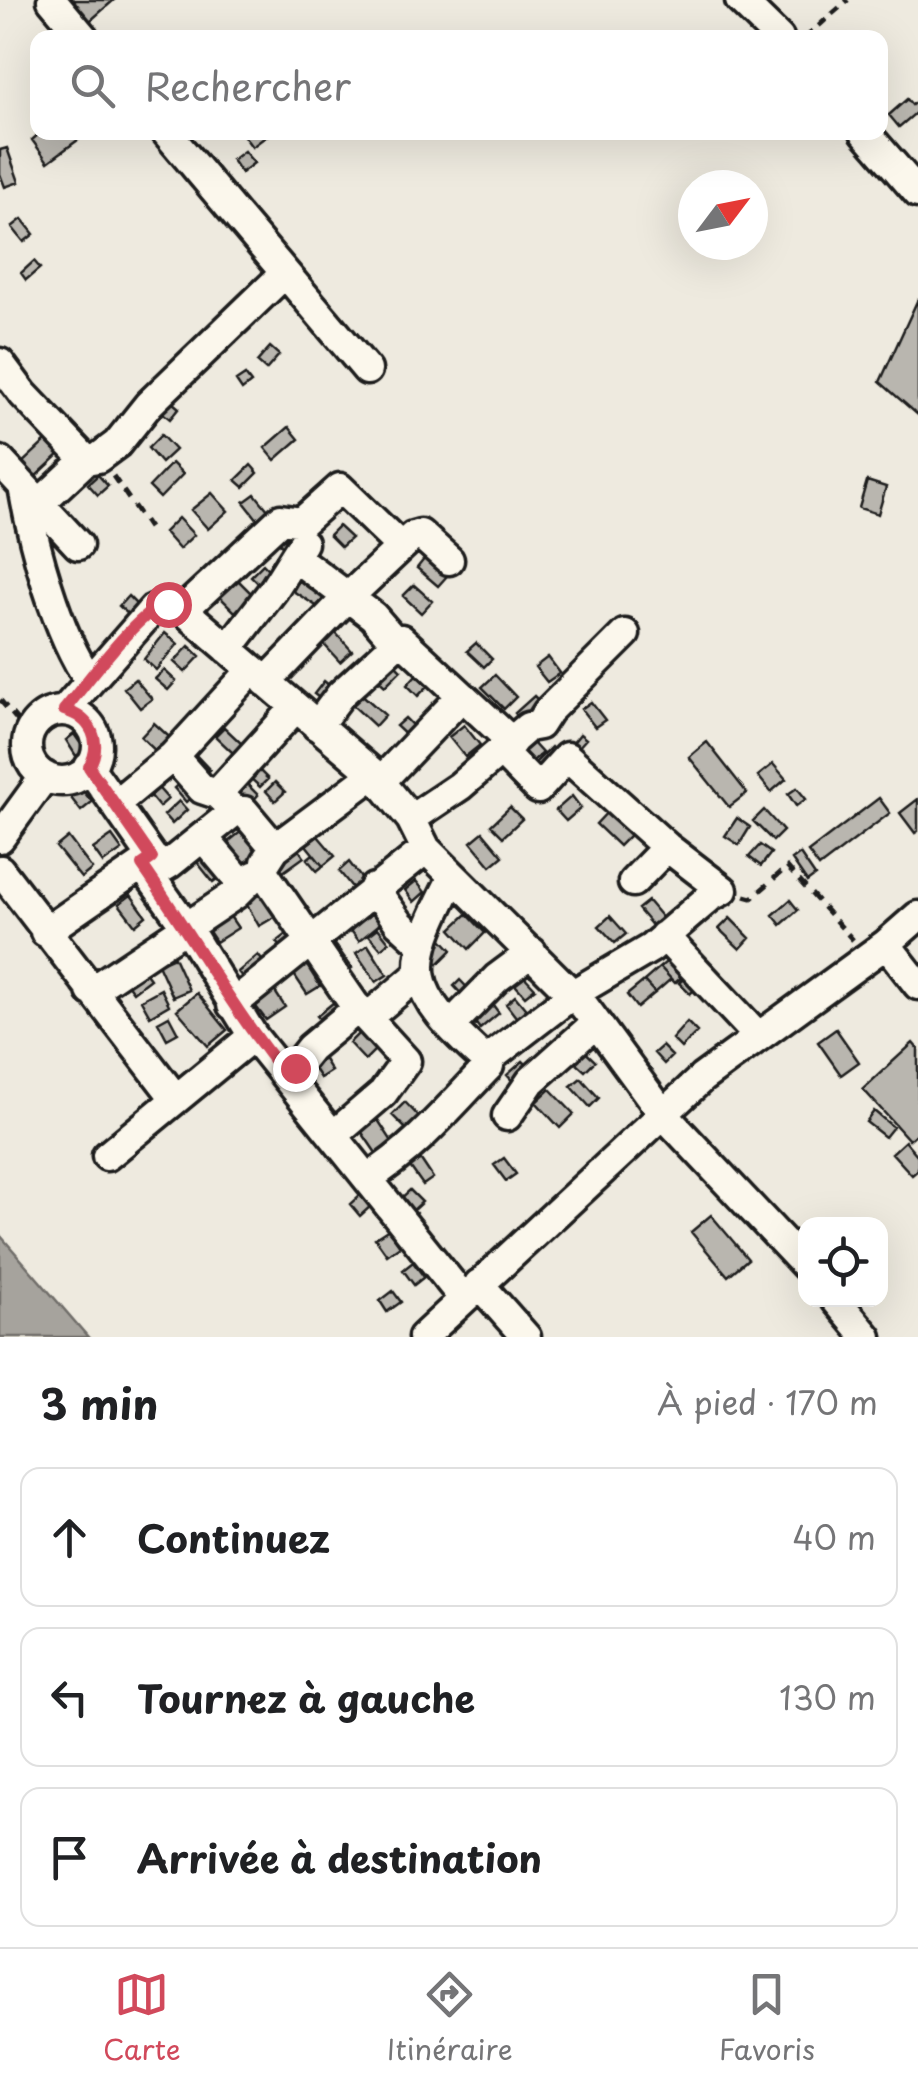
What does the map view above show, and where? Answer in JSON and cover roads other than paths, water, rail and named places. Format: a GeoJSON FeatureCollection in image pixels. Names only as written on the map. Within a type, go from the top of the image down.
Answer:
{"type":"FeatureCollection","features":[{"type":"Feature","properties":{"kind":"street"},"geometry":{"type":"LineString","coordinates":[[52,0],[77,30]]}},
{"type":"Feature","properties":{"kind":"street"},"geometry":{"type":"LineString","coordinates":[[740,0],[770,30]]}},
{"type":"Feature","properties":{"kind":"street"},"geometry":{"type":"LineString","coordinates":[[173,140],[366,370]]}},
{"type":"Feature","properties":{"kind":"street"},"geometry":{"type":"LineString","coordinates":[[872,140],[918,193]]}},
{"type":"Feature","properties":{"kind":"street"},"geometry":{"type":"LineString","coordinates":[[32,494],[117,444],[148,404],[285,273]]}},
{"type":"Feature","properties":{"kind":"street"},"geometry":{"type":"LineString","coordinates":[[0,363],[22,394],[92,459]]}},
{"type":"Feature","properties":{"kind":"street"},"geometry":{"type":"LineString","coordinates":[[0,461],[78,545]]}},
{"type":"Feature","properties":{"kind":"street"},"geometry":{"type":"LineString","coordinates":[[302,522],[340,488],[401,547]]}},
{"type":"Feature","properties":{"kind":"street"},"geometry":{"type":"LineString","coordinates":[[32,494],[29,520],[56,608],[80,667],[90,681]]}},
{"type":"Feature","properties":{"kind":"street"},"geometry":{"type":"LineString","coordinates":[[183,610],[280,518],[302,522]]}},
{"type":"Feature","properties":{"kind":"street"},"geometry":{"type":"LineString","coordinates":[[228,650],[296,558],[304,536],[302,522]]}},
{"type":"Feature","properties":{"kind":"street"},"geometry":{"type":"LineString","coordinates":[[115,804],[348,599],[401,547],[420,534],[450,560]]}},
{"type":"Feature","properties":{"kind":"street"},"geometry":{"type":"LineString","coordinates":[[296,558],[373,616],[392,638],[401,639],[462,696],[538,789],[567,758]]}},
{"type":"Feature","properties":{"kind":"street"},"geometry":{"type":"LineString","coordinates":[[64,710],[84,719],[91,727],[96,747],[89,767],[69,780],[45,776],[29,758],[27,747],[34,724],[42,716],[64,710],[153,610],[168,604],[183,610],[377,778],[411,820],[426,850],[574,994],[663,1114],[798,1257]]}},
{"type":"Feature","properties":{"kind":"street"},"geometry":{"type":"LineString","coordinates":[[411,820],[460,786],[528,727],[539,725],[548,711],[625,634]]}},
{"type":"Feature","properties":{"kind":"street"},"geometry":{"type":"LineString","coordinates":[[147,861],[164,866],[203,837],[226,802],[306,716],[341,694],[401,639]]}},
{"type":"Feature","properties":{"kind":"street"},"geometry":{"type":"LineString","coordinates":[[91,991],[187,928],[377,778],[462,696]]}},
{"type":"Feature","properties":{"kind":"street"},"geometry":{"type":"LineString","coordinates":[[486,1061],[574,994],[651,948],[723,890],[667,847],[567,758],[539,725]]}},
{"type":"Feature","properties":{"kind":"street"},"geometry":{"type":"LineString","coordinates":[[173,756],[202,788],[244,811],[261,869],[362,1013],[406,1062],[383,1093],[334,1135]]}},
{"type":"Feature","properties":{"kind":"street"},"geometry":{"type":"LineString","coordinates":[[89,767],[253,1036],[368,1178],[472,1291],[526,1337]]}},
{"type":"Feature","properties":{"kind":"street"},"geometry":{"type":"LineString","coordinates":[[0,838],[45,776]]}},
{"type":"Feature","properties":{"kind":"street"},"geometry":{"type":"LineString","coordinates":[[203,837],[261,869]]}},
{"type":"Feature","properties":{"kind":"street"},"geometry":{"type":"LineString","coordinates":[[632,882],[667,847]]}},
{"type":"Feature","properties":{"kind":"street"},"geometry":{"type":"LineString","coordinates":[[232,1005],[426,850]]}},
{"type":"Feature","properties":{"kind":"street"},"geometry":{"type":"LineString","coordinates":[[45,932],[147,861]]}},
{"type":"Feature","properties":{"kind":"street"},"geometry":{"type":"LineString","coordinates":[[0,870],[174,1098]]}},
{"type":"Feature","properties":{"kind":"street"},"geometry":{"type":"LineString","coordinates":[[368,1178],[399,1157],[488,1066],[424,993],[417,963],[427,926],[453,877]]}},
{"type":"Feature","properties":{"kind":"street"},"geometry":{"type":"LineString","coordinates":[[374,888],[399,923],[422,944]]}},
{"type":"Feature","properties":{"kind":"street"},"geometry":{"type":"LineString","coordinates":[[423,1337],[663,1114],[757,1035],[877,951],[918,916]]}},
{"type":"Feature","properties":{"kind":"street"},"geometry":{"type":"LineString","coordinates":[[664,936],[757,1035]]}},
{"type":"Feature","properties":{"kind":"street"},"geometry":{"type":"LineString","coordinates":[[877,951],[918,985]]}},
{"type":"Feature","properties":{"kind":"street"},"geometry":{"type":"LineString","coordinates":[[451,1025],[498,978],[532,952]]}},
{"type":"Feature","properties":{"kind":"street"},"geometry":{"type":"LineString","coordinates":[[287,1077],[310,1048],[420,974]]}},
{"type":"Feature","properties":{"kind":"street"},"geometry":{"type":"LineString","coordinates":[[507,1116],[530,1082],[596,1023]]}},
{"type":"Feature","properties":{"kind":"street"},"geometry":{"type":"LineString","coordinates":[[108,1156],[253,1036]]}},
{"type":"Feature","properties":{"kind":"street"},"geometry":{"type":"LineString","coordinates":[[842,1307],[867,1337]]}}]}
